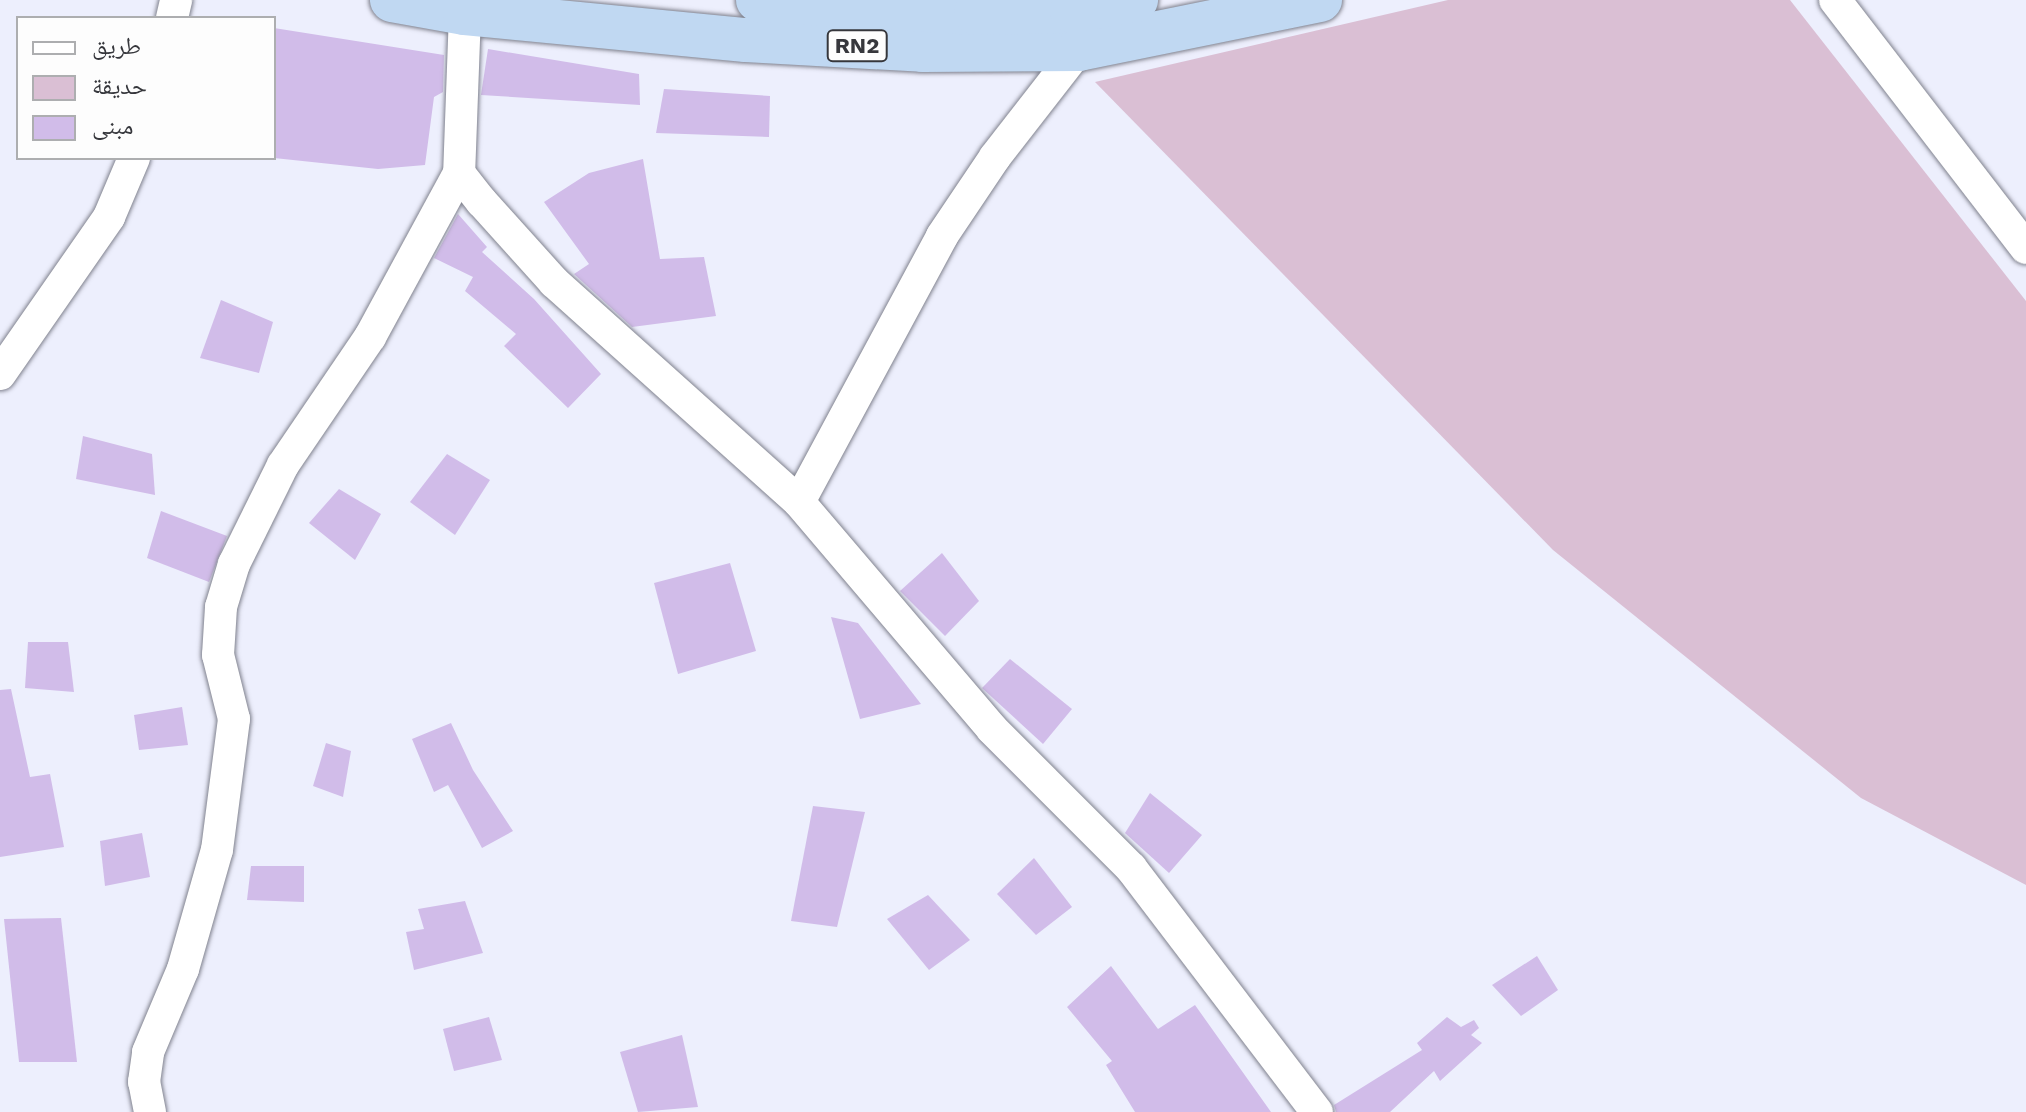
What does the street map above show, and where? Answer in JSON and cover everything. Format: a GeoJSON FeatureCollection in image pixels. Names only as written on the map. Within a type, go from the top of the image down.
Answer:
{"type":"FeatureCollection","features":[{"type":"Feature","properties":{"kind":"highway","name":"RN2"},"geometry":{"type":"LineString","coordinates":[[392,0],[465,13],[746,40],[923,50],[1079,49],[1320,0]]}},
{"type":"Feature","properties":{"kind":"highway","name":"RN2"},"geometry":{"type":"LineString","coordinates":[[758,0],[976,13],[1072,11],[1136,0]]}},
{"type":"Feature","properties":{"kind":"street"},"geometry":{"type":"LineString","coordinates":[[1835,0],[2026,248]]}},
{"type":"Feature","properties":{"kind":"street"},"geometry":{"type":"LineString","coordinates":[[150,1112],[144,1082],[148,1052],[183,969],[217,850],[234,719],[218,655],[221,607],[234,564],[283,465],[370,337],[459,173],[465,13]]}},
{"type":"Feature","properties":{"kind":"street"},"geometry":{"type":"LineString","coordinates":[[799,502],[942,236],[995,157],[1079,49]]}},
{"type":"Feature","properties":{"kind":"street"},"geometry":{"type":"LineString","coordinates":[[0,374],[109,217],[133,160]]}},
{"type":"Feature","properties":{"kind":"street"},"geometry":{"type":"LineString","coordinates":[[459,173],[554,282],[799,502],[992,729],[1131,868],[1317,1112]]}},
{"type":"Feature","properties":{"kind":"green space"},"geometry":{"type":"Polygon","coordinates":[[[1448,0],[1790,0],[2026,301],[2026,885],[1861,798],[1553,550],[1095,82],[1448,0]]]}},
{"type":"Feature","properties":{"kind":"building"},"geometry":{"type":"Polygon","coordinates":[[[276,28],[444,55],[443,92],[434,97],[425,165],[378,169],[276,158],[276,28]]]}},
{"type":"Feature","properties":{"kind":"building"},"geometry":{"type":"Polygon","coordinates":[[[488,49],[639,74],[640,105],[481,95],[488,49]]]}},
{"type":"Feature","properties":{"kind":"building"},"geometry":{"type":"Polygon","coordinates":[[[664,89],[770,96],[769,137],[656,133],[664,89]]]}},
{"type":"Feature","properties":{"kind":"building"},"geometry":{"type":"Polygon","coordinates":[[[643,159],[660,259],[704,257],[716,316],[632,327],[574,274],[589,264],[544,202],[589,173],[643,159]]]}},
{"type":"Feature","properties":{"kind":"building"},"geometry":{"type":"Polygon","coordinates":[[[458,214],[487,247],[482,252],[534,299],[601,374],[568,408],[504,346],[516,334],[465,291],[473,277],[434,258],[458,214]]]}},
{"type":"Feature","properties":{"kind":"building"},"geometry":{"type":"Polygon","coordinates":[[[221,300],[273,322],[259,373],[200,358],[221,300]]]}},
{"type":"Feature","properties":{"kind":"building"},"geometry":{"type":"Polygon","coordinates":[[[83,436],[152,454],[155,495],[76,479],[83,436]]]}},
{"type":"Feature","properties":{"kind":"building"},"geometry":{"type":"Polygon","coordinates":[[[447,454],[490,480],[455,535],[410,502],[447,454]]]}},
{"type":"Feature","properties":{"kind":"building"},"geometry":{"type":"Polygon","coordinates":[[[339,489],[381,514],[355,560],[309,523],[339,489]]]}},
{"type":"Feature","properties":{"kind":"building"},"geometry":{"type":"Polygon","coordinates":[[[161,511],[227,536],[209,582],[147,558],[161,511]]]}},
{"type":"Feature","properties":{"kind":"building"},"geometry":{"type":"Polygon","coordinates":[[[942,553],[979,601],[945,636],[900,591],[942,553]]]}},
{"type":"Feature","properties":{"kind":"building"},"geometry":{"type":"Polygon","coordinates":[[[730,563],[756,651],[678,674],[654,583],[730,563]]]}},
{"type":"Feature","properties":{"kind":"building"},"geometry":{"type":"Polygon","coordinates":[[[831,617],[858,623],[921,704],[860,719],[831,617]]]}},
{"type":"Feature","properties":{"kind":"building"},"geometry":{"type":"Polygon","coordinates":[[[28,642],[68,642],[74,692],[25,688],[28,642]]]}},
{"type":"Feature","properties":{"kind":"building"},"geometry":{"type":"Polygon","coordinates":[[[1010,659],[1072,709],[1043,744],[982,688],[1010,659]]]}},
{"type":"Feature","properties":{"kind":"building"},"geometry":{"type":"Polygon","coordinates":[[[11,689],[30,777],[50,774],[64,847],[0,857],[0,690],[11,689]]]}},
{"type":"Feature","properties":{"kind":"building"},"geometry":{"type":"Polygon","coordinates":[[[182,707],[188,745],[139,750],[134,715],[182,707]]]}},
{"type":"Feature","properties":{"kind":"building"},"geometry":{"type":"Polygon","coordinates":[[[451,723],[473,770],[513,831],[482,848],[448,785],[434,792],[412,739],[451,723]]]}},
{"type":"Feature","properties":{"kind":"building"},"geometry":{"type":"Polygon","coordinates":[[[326,743],[351,751],[343,797],[313,786],[326,743]]]}},
{"type":"Feature","properties":{"kind":"building"},"geometry":{"type":"Polygon","coordinates":[[[1150,793],[1202,835],[1169,873],[1125,833],[1150,793]]]}},
{"type":"Feature","properties":{"kind":"building"},"geometry":{"type":"Polygon","coordinates":[[[813,806],[865,812],[837,927],[791,921],[813,806]]]}},
{"type":"Feature","properties":{"kind":"building"},"geometry":{"type":"Polygon","coordinates":[[[142,833],[150,877],[105,886],[100,841],[142,833]]]}},
{"type":"Feature","properties":{"kind":"building"},"geometry":{"type":"Polygon","coordinates":[[[1034,858],[1072,907],[1036,935],[997,894],[1034,858]]]}},
{"type":"Feature","properties":{"kind":"building"},"geometry":{"type":"Polygon","coordinates":[[[251,866],[304,866],[304,902],[247,900],[251,866]]]}},
{"type":"Feature","properties":{"kind":"building"},"geometry":{"type":"Polygon","coordinates":[[[928,895],[970,940],[929,970],[887,919],[928,895]]]}},
{"type":"Feature","properties":{"kind":"building"},"geometry":{"type":"Polygon","coordinates":[[[465,901],[483,953],[414,970],[406,932],[424,929],[418,909],[465,901]]]}},
{"type":"Feature","properties":{"kind":"building"},"geometry":{"type":"Polygon","coordinates":[[[61,918],[77,1062],[19,1062],[4,919],[61,918]]]}},
{"type":"Feature","properties":{"kind":"building"},"geometry":{"type":"Polygon","coordinates":[[[1537,956],[1558,990],[1521,1016],[1492,985],[1537,956]]]}},
{"type":"Feature","properties":{"kind":"building"},"geometry":{"type":"Polygon","coordinates":[[[1111,966],[1158,1029],[1195,1005],[1271,1112],[1135,1112],[1106,1065],[1112,1061],[1067,1007],[1111,966]]]}},
{"type":"Feature","properties":{"kind":"building"},"geometry":{"type":"Polygon","coordinates":[[[489,1017],[502,1060],[454,1071],[443,1029],[489,1017]]]}},
{"type":"Feature","properties":{"kind":"building"},"geometry":{"type":"Polygon","coordinates":[[[1447,1017],[1461,1027],[1474,1020],[1479,1028],[1471,1035],[1482,1043],[1440,1081],[1434,1071],[1390,1112],[1336,1112],[1334,1105],[1422,1050],[1417,1043],[1447,1017]]]}},
{"type":"Feature","properties":{"kind":"building"},"geometry":{"type":"Polygon","coordinates":[[[682,1035],[698,1107],[638,1112],[620,1052],[682,1035]]]}}]}
